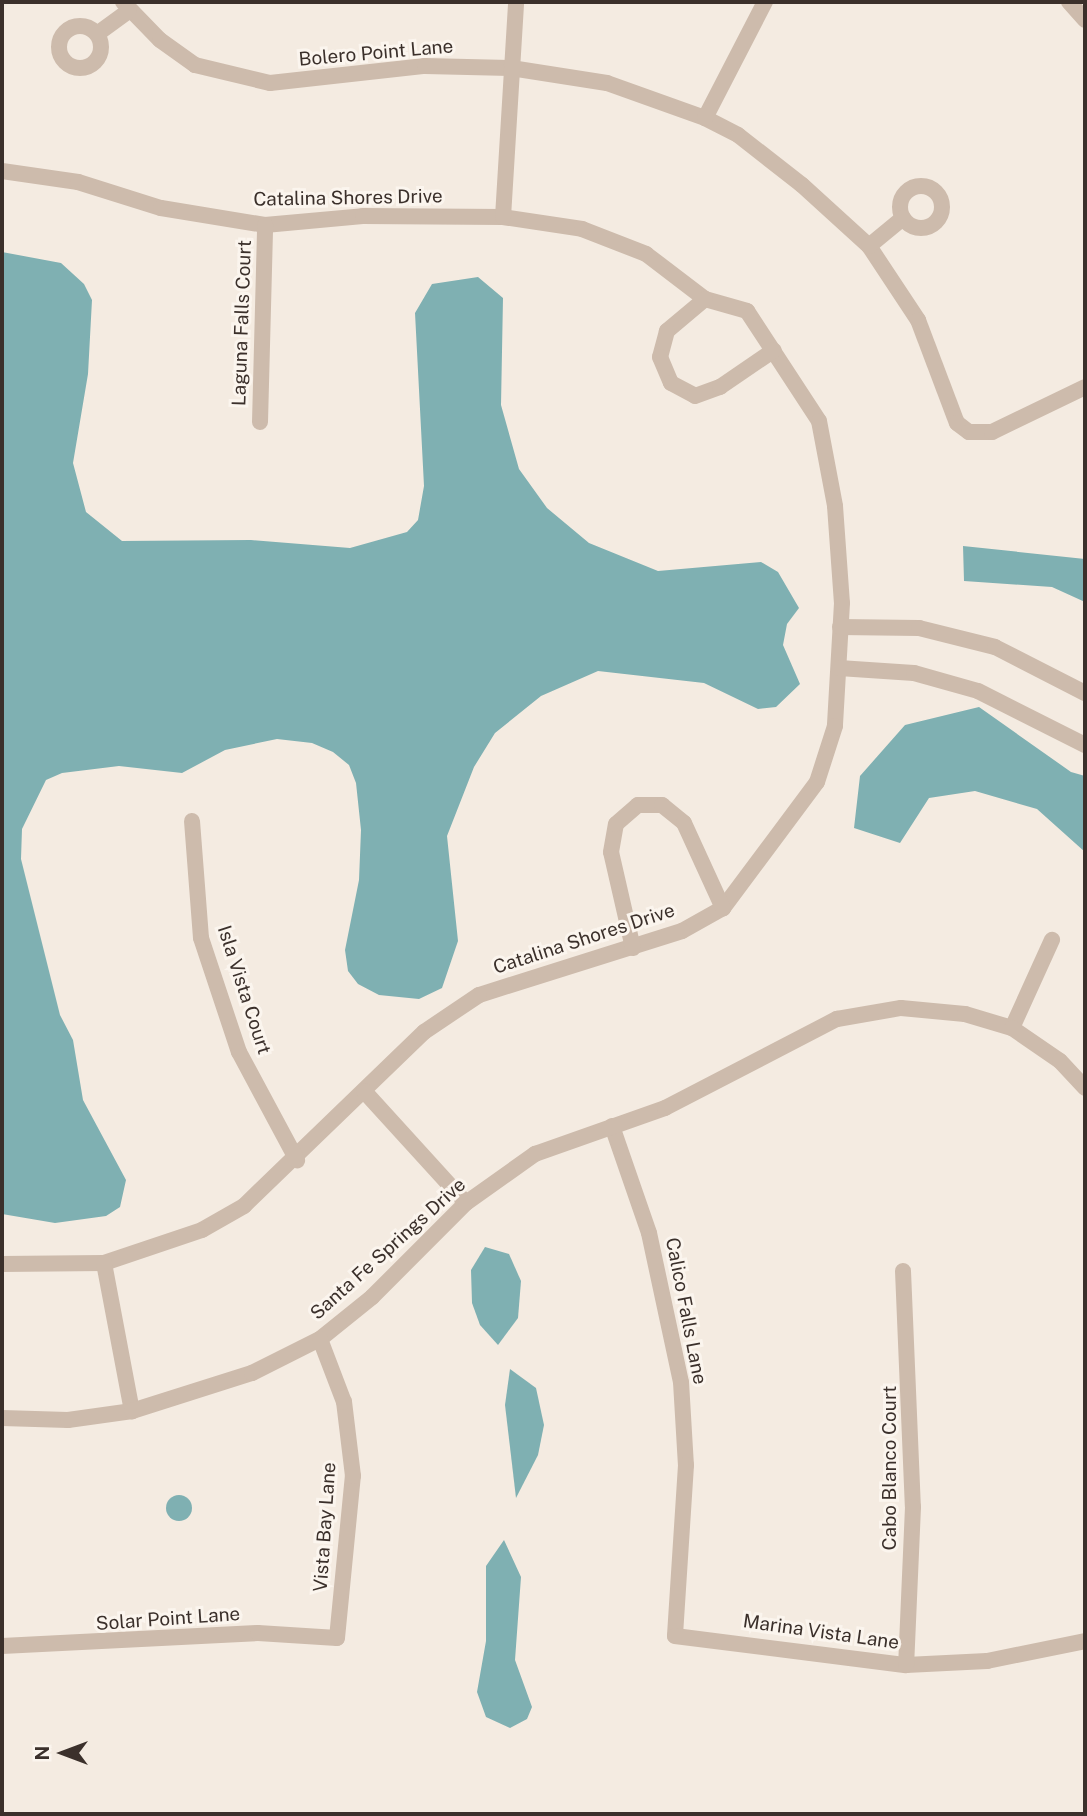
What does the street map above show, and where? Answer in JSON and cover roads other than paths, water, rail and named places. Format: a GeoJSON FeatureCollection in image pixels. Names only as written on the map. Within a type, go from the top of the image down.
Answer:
{"type":"FeatureCollection","features":[{"type":"Feature","properties":{"kind":"street"},"geometry":{"type":"LineString","coordinates":[[503,217],[516,2]]}},
{"type":"Feature","properties":{"kind":"street"},"geometry":{"type":"LineString","coordinates":[[705,118],[765,2]]}},
{"type":"Feature","properties":{"kind":"street"},"geometry":{"type":"LineString","coordinates":[[1069,2],[1085,20]]}},
{"type":"Feature","properties":{"kind":"street"},"geometry":{"type":"LineString","coordinates":[[97,34],[126,6]]}},
{"type":"Feature","properties":{"kind":"street","name":"Bolero Point Lane"},"geometry":{"type":"LineString","coordinates":[[126,6],[195,65],[270,83],[425,66],[511,68],[607,83],[705,118],[738,135],[802,184],[869,246],[918,320],[957,423],[969,432],[992,432],[1085,387]]}},
{"type":"Feature","properties":{"kind":"street","name":"Catalina Shores Drive"},"geometry":{"type":"LineString","coordinates":[[2,171],[78,182],[161,208],[265,225],[363,216],[503,217],[582,229],[633,249],[705,299],[747,311],[819,421],[835,506],[840,627],[835,726],[817,782],[723,908],[682,931],[479,995],[424,1032],[298,1160],[244,1206],[202,1230],[104,1263],[2,1264]]}},
{"type":"Feature","properties":{"kind":"street"},"geometry":{"type":"LineString","coordinates":[[869,246],[903,218]]}},
{"type":"Feature","properties":{"kind":"street","name":"Laguna Falls Court"},"geometry":{"type":"LineString","coordinates":[[260,422],[265,225]]}},
{"type":"Feature","properties":{"kind":"street"},"geometry":{"type":"LineString","coordinates":[[705,299],[667,331],[660,357],[671,383],[695,396],[720,387],[774,350]]}},
{"type":"Feature","properties":{"kind":"street"},"geometry":{"type":"LineString","coordinates":[[840,627],[919,628],[995,647],[1085,693]]}},
{"type":"Feature","properties":{"kind":"street"},"geometry":{"type":"LineString","coordinates":[[839,668],[914,673],[978,691],[1085,745]]}},
{"type":"Feature","properties":{"kind":"street"},"geometry":{"type":"LineString","coordinates":[[633,948],[611,852],[616,824],[638,804],[662,804],[684,823],[723,908]]}},
{"type":"Feature","properties":{"kind":"street","name":"Isla Vista Court"},"geometry":{"type":"LineString","coordinates":[[192,821],[201,939],[239,1052],[298,1160]]}},
{"type":"Feature","properties":{"kind":"street"},"geometry":{"type":"LineString","coordinates":[[1012,1028],[1052,940]]}},
{"type":"Feature","properties":{"kind":"street","name":"Santa Fe Springs Drive"},"geometry":{"type":"LineString","coordinates":[[2,1418],[68,1420],[132,1411],[253,1373],[320,1339],[372,1297],[466,1203],[535,1154],[665,1108],[837,1019],[873,1010],[965,1014],[1012,1028],[1060,1061],[1085,1088]]}},
{"type":"Feature","properties":{"kind":"street"},"geometry":{"type":"LineString","coordinates":[[364,1091],[466,1203]]}},
{"type":"Feature","properties":{"kind":"street","name":"Calico Falls Lane"},"geometry":{"type":"LineString","coordinates":[[612,1126],[649,1233],[681,1382],[686,1465],[675,1636]]}},
{"type":"Feature","properties":{"kind":"street"},"geometry":{"type":"LineString","coordinates":[[104,1263],[132,1411]]}},
{"type":"Feature","properties":{"kind":"street","name":"Cabo Blanco Court"},"geometry":{"type":"LineString","coordinates":[[903,1271],[913,1507],[906,1665]]}},
{"type":"Feature","properties":{"kind":"street","name":"Vista Bay Lane"},"geometry":{"type":"LineString","coordinates":[[320,1339],[345,1402],[352,1476],[337,1639]]}},
{"type":"Feature","properties":{"kind":"street","name":"Solar Point Lane"},"geometry":{"type":"LineString","coordinates":[[2,1646],[258,1633],[337,1639]]}},
{"type":"Feature","properties":{"kind":"street","name":"Marina Vista Lane"},"geometry":{"type":"LineString","coordinates":[[675,1636],[906,1665],[987,1661],[1085,1642]]}},
{"type":"Feature","properties":{"kind":"water"},"geometry":{"type":"Polygon","coordinates":[[[2,252],[61,263],[84,284],[92,300],[88,374],[73,463],[86,512],[122,541],[251,540],[350,548],[407,532],[418,520],[424,486],[415,313],[432,284],[478,277],[503,298],[501,405],[519,469],[547,508],[589,543],[658,571],[761,562],[778,572],[799,608],[787,624],[783,645],[800,684],[776,707],[758,709],[704,683],[598,671],[541,696],[495,733],[474,767],[447,836],[458,941],[442,988],[419,999],[379,995],[358,984],[348,971],[345,950],[359,880],[361,830],[356,783],[349,765],[333,752],[312,743],[277,739],[225,750],[182,773],[119,766],[62,773],[46,780],[22,829],[21,859],[60,1015],[73,1040],[83,1100],[126,1180],[120,1207],[106,1216],[55,1223],[2,1214],[2,252]]]}},
{"type":"Feature","properties":{"kind":"water"},"geometry":{"type":"Polygon","coordinates":[[[963,546],[1085,559],[1085,602],[1052,587],[964,581],[963,546]]]}},
{"type":"Feature","properties":{"kind":"water"},"geometry":{"type":"Polygon","coordinates":[[[979,707],[1071,772],[1085,776],[1085,852],[1037,809],[975,791],[929,798],[900,843],[854,828],[860,776],[905,725],[979,707]]]}},
{"type":"Feature","properties":{"kind":"water"},"geometry":{"type":"Polygon","coordinates":[[[485,1247],[509,1254],[521,1281],[518,1318],[498,1345],[480,1325],[472,1303],[471,1270],[485,1247]]]}},
{"type":"Feature","properties":{"kind":"water"},"geometry":{"type":"Polygon","coordinates":[[[510,1369],[536,1388],[544,1425],[538,1455],[516,1498],[505,1405],[510,1369]]]}},
{"type":"Feature","properties":{"kind":"water"},"geometry":{"type":"Polygon","coordinates":[[[179,1495],[188,1499],[192,1508],[188,1517],[179,1521],[170,1517],[166,1508],[170,1499],[179,1495]]]}},
{"type":"Feature","properties":{"kind":"water"},"geometry":{"type":"Polygon","coordinates":[[[504,1540],[521,1577],[515,1660],[532,1707],[527,1719],[510,1728],[486,1717],[477,1692],[486,1641],[486,1566],[504,1540]]]}}]}
